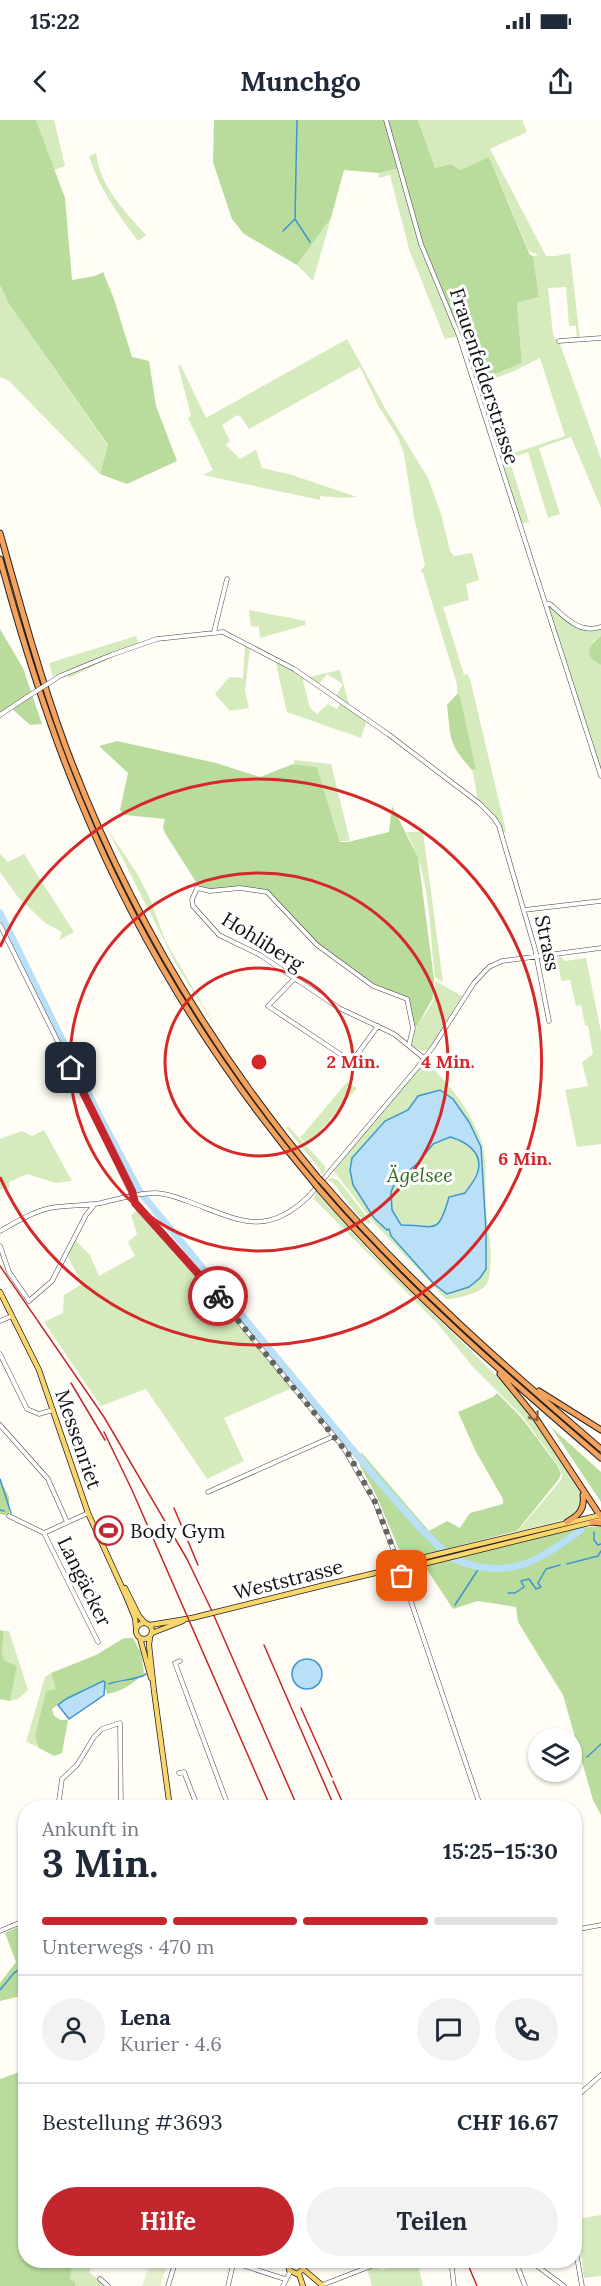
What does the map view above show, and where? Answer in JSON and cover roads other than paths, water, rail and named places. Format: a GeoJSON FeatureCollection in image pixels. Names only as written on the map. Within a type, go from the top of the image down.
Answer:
{"type":"FeatureCollection","features":[{"type":"Feature","properties":{"kind":"highway"},"geometry":{"type":"LineString","coordinates":[[0,533],[56,720],[89,804],[120,873],[164,956],[216,1041],[269,1115],[321,1181],[404,1270],[512,1372],[601,1449]]}},
{"type":"Feature","properties":{"kind":"highway"},"geometry":{"type":"LineString","coordinates":[[0,559],[33,673],[59,748],[87,818],[124,897],[210,1045],[257,1112],[317,1186],[392,1269],[484,1356],[601,1458]]}},
{"type":"Feature","properties":{"kind":"highway"},"geometry":{"type":"LineString","coordinates":[[484,1356],[530,1410],[579,1485],[600,1518],[592,1522]]}},
{"type":"Feature","properties":{"kind":"highway"},"geometry":{"type":"LineString","coordinates":[[512,1372],[559,1405],[601,1430]]}},
{"type":"Feature","properties":{"kind":"highway"},"geometry":{"type":"LineString","coordinates":[[567,1522],[577,1517],[582,1509],[584,1497],[579,1485]]}},
{"type":"Feature","properties":{"kind":"main road","name":"Messenriet"},"geometry":{"type":"LineString","coordinates":[[0,1292],[39,1370],[88,1513],[116,1573],[139,1616],[147,1624],[151,1635],[149,1645],[153,1684]]}},
{"type":"Feature","properties":{"kind":"main road"},"geometry":{"type":"LineString","coordinates":[[592,1522],[407,1568],[402,1575],[396,1574],[392,1569],[392,1563],[397,1559],[404,1560],[567,1522],[600,1518]]}},
{"type":"Feature","properties":{"kind":"main road"},"geometry":{"type":"LineString","coordinates":[[404,1560],[407,1568]]}},
{"type":"Feature","properties":{"kind":"main road","name":"Weststrasse"},"geometry":{"type":"LineString","coordinates":[[147,1624],[192,1618],[392,1569]]}},
{"type":"Feature","properties":{"kind":"main road","name":"Messenriet"},"geometry":{"type":"LineString","coordinates":[[127,1593],[135,1618],[137,1635],[140,1638],[153,1684]]}},
{"type":"Feature","properties":{"kind":"main road","name":"Weststrasse"},"geometry":{"type":"LineString","coordinates":[[151,1635],[192,1618]]}},
{"type":"Feature","properties":{"kind":"main road"},"geometry":{"type":"LineString","coordinates":[[136,1628],[140,1624],[147,1624]]}},
{"type":"Feature","properties":{"kind":"main road"},"geometry":{"type":"LineString","coordinates":[[140,1638],[146,1639],[151,1635]]}},
{"type":"Feature","properties":{"kind":"main road"},"geometry":{"type":"LineString","coordinates":[[153,1684],[169,1800]]}},
{"type":"Feature","properties":{"kind":"main road"},"geometry":{"type":"LineString","coordinates":[[289,2268],[290,2272],[299,2274]]}},
{"type":"Feature","properties":{"kind":"main road"},"geometry":{"type":"LineString","coordinates":[[299,2274],[303,2269],[323,2286]]}},
{"type":"Feature","properties":{"kind":"main road"},"geometry":{"type":"LineString","coordinates":[[299,2274],[303,2286]]}},
{"type":"Feature","properties":{"kind":"street","name":"Frauenfelderstrasse"},"geometry":{"type":"LineString","coordinates":[[386,120],[422,244],[452,316],[600,772]]}},
{"type":"Feature","properties":{"kind":"street"},"geometry":{"type":"LineString","coordinates":[[559,341],[601,338]]}},
{"type":"Feature","properties":{"kind":"street"},"geometry":{"type":"LineString","coordinates":[[214,632],[227,579]]}},
{"type":"Feature","properties":{"kind":"street"},"geometry":{"type":"LineString","coordinates":[[546,604],[550,604],[578,627],[585,629],[601,627]]}},
{"type":"Feature","properties":{"kind":"street"},"geometry":{"type":"LineString","coordinates":[[0,715],[60,676],[111,655],[157,639],[214,632],[228,634],[300,673],[417,755],[488,811],[499,826],[524,910]]}},
{"type":"Feature","properties":{"kind":"street","name":"Hohliberg"},"geometry":{"type":"LineString","coordinates":[[409,1045],[412,1028],[407,999],[373,986],[317,945],[267,892],[240,888],[210,891],[197,888],[192,900],[193,906],[219,935],[260,955],[339,1008],[378,1026],[409,1045],[425,1059]]}},
{"type":"Feature","properties":{"kind":"street","name":"Strass"},"geometry":{"type":"LineString","coordinates":[[549,1021],[524,910],[601,901]]}},
{"type":"Feature","properties":{"kind":"street"},"geometry":{"type":"LineString","coordinates":[[0,925],[138,1207],[197,1271],[334,1436],[368,1487],[397,1559]]}},
{"type":"Feature","properties":{"kind":"street"},"geometry":{"type":"LineString","coordinates":[[0,1231],[42,1210],[156,1193],[170,1195],[238,1220],[255,1222],[278,1219],[309,1196],[425,1059],[484,971],[502,961],[601,948]]}},
{"type":"Feature","properties":{"kind":"street"},"geometry":{"type":"LineString","coordinates":[[262,1012],[295,978]]}},
{"type":"Feature","properties":{"kind":"street"},"geometry":{"type":"LineString","coordinates":[[268,1006],[349,1060],[356,1056],[378,1026]]}},
{"type":"Feature","properties":{"kind":"street"},"geometry":{"type":"LineString","coordinates":[[0,1246],[9,1272],[29,1300],[52,1281],[94,1204]]}},
{"type":"Feature","properties":{"kind":"street"},"geometry":{"type":"LineString","coordinates":[[0,1321],[13,1316]]}},
{"type":"Feature","properties":{"kind":"street"},"geometry":{"type":"LineString","coordinates":[[0,1354],[27,1409],[39,1414],[54,1410]]}},
{"type":"Feature","properties":{"kind":"street"},"geometry":{"type":"LineString","coordinates":[[0,1425],[48,1479],[67,1522]]}},
{"type":"Feature","properties":{"kind":"street"},"geometry":{"type":"LineString","coordinates":[[208,1492],[334,1436]]}},
{"type":"Feature","properties":{"kind":"street","name":"Langäcker"},"geometry":{"type":"LineString","coordinates":[[44,1533],[88,1513]]}},
{"type":"Feature","properties":{"kind":"street","name":"Langäcker"},"geometry":{"type":"LineString","coordinates":[[9,1516],[44,1533],[98,1642]]}},
{"type":"Feature","properties":{"kind":"street"},"geometry":{"type":"LineString","coordinates":[[402,1575],[478,1800]]}},
{"type":"Feature","properties":{"kind":"street"},"geometry":{"type":"LineString","coordinates":[[180,1661],[175,1663],[226,1800]]}},
{"type":"Feature","properties":{"kind":"street"},"geometry":{"type":"LineString","coordinates":[[59,1800],[62,1779],[77,1765],[93,1737],[102,1729],[120,1723],[121,1800]]}},
{"type":"Feature","properties":{"kind":"street"},"geometry":{"type":"LineString","coordinates":[[179,1773],[184,1772],[195,1800]]}},
{"type":"Feature","properties":{"kind":"street"},"geometry":{"type":"LineString","coordinates":[[0,1931],[18,1923]]}},
{"type":"Feature","properties":{"kind":"street"},"geometry":{"type":"LineString","coordinates":[[582,1928],[601,1924]]}},
{"type":"Feature","properties":{"kind":"street"},"geometry":{"type":"LineString","coordinates":[[582,2092],[601,2075]]}},
{"type":"Feature","properties":{"kind":"street"},"geometry":{"type":"LineString","coordinates":[[168,2286],[174,2268]]}},
{"type":"Feature","properties":{"kind":"street"},"geometry":{"type":"LineString","coordinates":[[228,2286],[232,2268]]}},
{"type":"Feature","properties":{"kind":"street"},"geometry":{"type":"LineString","coordinates":[[252,2268],[285,2279]]}},
{"type":"Feature","properties":{"kind":"street"},"geometry":{"type":"LineString","coordinates":[[323,2286],[367,2268]]}},
{"type":"Feature","properties":{"kind":"street"},"geometry":{"type":"LineString","coordinates":[[453,2268],[454,2286]]}},
{"type":"Feature","properties":{"kind":"street"},"geometry":{"type":"LineString","coordinates":[[519,2268],[525,2286]]}},
{"type":"Feature","properties":{"kind":"street"},"geometry":{"type":"LineString","coordinates":[[540,2268],[564,2286]]}},
{"type":"Feature","properties":{"kind":"street"},"geometry":{"type":"LineString","coordinates":[[579,2268],[582,2286]]}},
{"type":"Feature","properties":{"kind":"street"},"geometry":{"type":"LineString","coordinates":[[282,2286],[290,2272]]}},
{"type":"Feature","properties":{"kind":"street"},"geometry":{"type":"LineString","coordinates":[[100,2280],[108,2286]]}},
{"type":"Feature","properties":{"kind":"water","name":"Ägelsee"},"geometry":{"type":"Polygon","coordinates":[[[440,1090],[453,1099],[469,1122],[481,1147],[486,1269],[480,1278],[469,1287],[447,1294],[434,1284],[391,1236],[389,1229],[387,1230],[374,1218],[353,1185],[350,1170],[352,1158],[385,1121],[408,1110],[418,1096],[440,1090]],[[450,1137],[433,1144],[418,1163],[396,1181],[391,1192],[392,1210],[401,1225],[434,1226],[442,1218],[449,1197],[465,1193],[475,1179],[479,1164],[478,1158],[472,1148],[450,1137]]]}},
{"type":"Feature","properties":{"kind":"water"},"geometry":{"type":"Polygon","coordinates":[[[307,1659],[313,1660],[321,1668],[321,1680],[313,1688],[307,1689],[301,1688],[293,1680],[292,1674],[293,1668],[301,1660],[307,1659]]]}},
{"type":"Feature","properties":{"kind":"water"},"geometry":{"type":"Polygon","coordinates":[[[105,1682],[104,1695],[69,1719],[58,1705],[66,1699],[105,1682]]]}},
{"type":"Feature","properties":{"kind":"waterway"},"geometry":{"type":"LineString","coordinates":[[297,120],[295,219],[310,242]]}},
{"type":"Feature","properties":{"kind":"waterway"},"geometry":{"type":"LineString","coordinates":[[283,231],[295,219]]}},
{"type":"Feature","properties":{"kind":"waterway"},"geometry":{"type":"LineString","coordinates":[[0,913],[100,1117],[140,1192],[376,1478],[442,1549]]}},
{"type":"Feature","properties":{"kind":"waterway"},"geometry":{"type":"LineString","coordinates":[[0,1479],[11,1513]]}},
{"type":"Feature","properties":{"kind":"waterway"},"geometry":{"type":"LineString","coordinates":[[0,1510],[4,1511]]}},
{"type":"Feature","properties":{"kind":"waterway"},"geometry":{"type":"LineString","coordinates":[[454,1559],[473,1566],[491,1569],[522,1565],[550,1551],[581,1530]]}},
{"type":"Feature","properties":{"kind":"waterway"},"geometry":{"type":"LineString","coordinates":[[594,1532],[594,1540],[598,1545],[601,1544]]}},
{"type":"Feature","properties":{"kind":"waterway"},"geometry":{"type":"LineString","coordinates":[[567,1564],[598,1556],[601,1551]]}},
{"type":"Feature","properties":{"kind":"waterway"},"geometry":{"type":"LineString","coordinates":[[508,1593],[515,1593],[524,1587],[521,1581],[529,1579],[536,1589],[541,1587],[538,1583],[546,1569],[560,1565]]}},
{"type":"Feature","properties":{"kind":"waterway"},"geometry":{"type":"LineString","coordinates":[[455,1605],[479,1568]]}},
{"type":"Feature","properties":{"kind":"waterway"},"geometry":{"type":"LineString","coordinates":[[109,1684],[146,1674]]}},
{"type":"Feature","properties":{"kind":"waterway"},"geometry":{"type":"LineString","coordinates":[[587,1757],[601,1744]]}},
{"type":"Feature","properties":{"kind":"waterway"},"geometry":{"type":"LineString","coordinates":[[0,1990],[18,1971]]}},
{"type":"Feature","properties":{"kind":"railway"},"geometry":{"type":"LineString","coordinates":[[0,1266],[104,1417],[187,1559],[295,1800]]}},
{"type":"Feature","properties":{"kind":"railway"},"geometry":{"type":"LineString","coordinates":[[71,1383],[105,1440]]}},
{"type":"Feature","properties":{"kind":"railway"},"geometry":{"type":"LineString","coordinates":[[104,1432],[132,1490],[268,1800]]}},
{"type":"Feature","properties":{"kind":"railway"},"geometry":{"type":"LineString","coordinates":[[174,1508],[198,1565]]}},
{"type":"Feature","properties":{"kind":"railway"},"geometry":{"type":"LineString","coordinates":[[264,1645],[332,1800]]}},
{"type":"Feature","properties":{"kind":"railway"},"geometry":{"type":"LineString","coordinates":[[301,1708],[332,1777]]}},
{"type":"Feature","properties":{"kind":"railway"},"geometry":{"type":"LineString","coordinates":[[333,1781],[341,1800]]}},
{"type":"Feature","properties":{"kind":"railway"},"geometry":{"type":"LineString","coordinates":[[469,2268],[477,2286]]}},
{"type":"Feature","properties":{"kind":"place","name":"Body Gym"},"geometry":{"type":"Point","coordinates":[109,1530]}}]}
